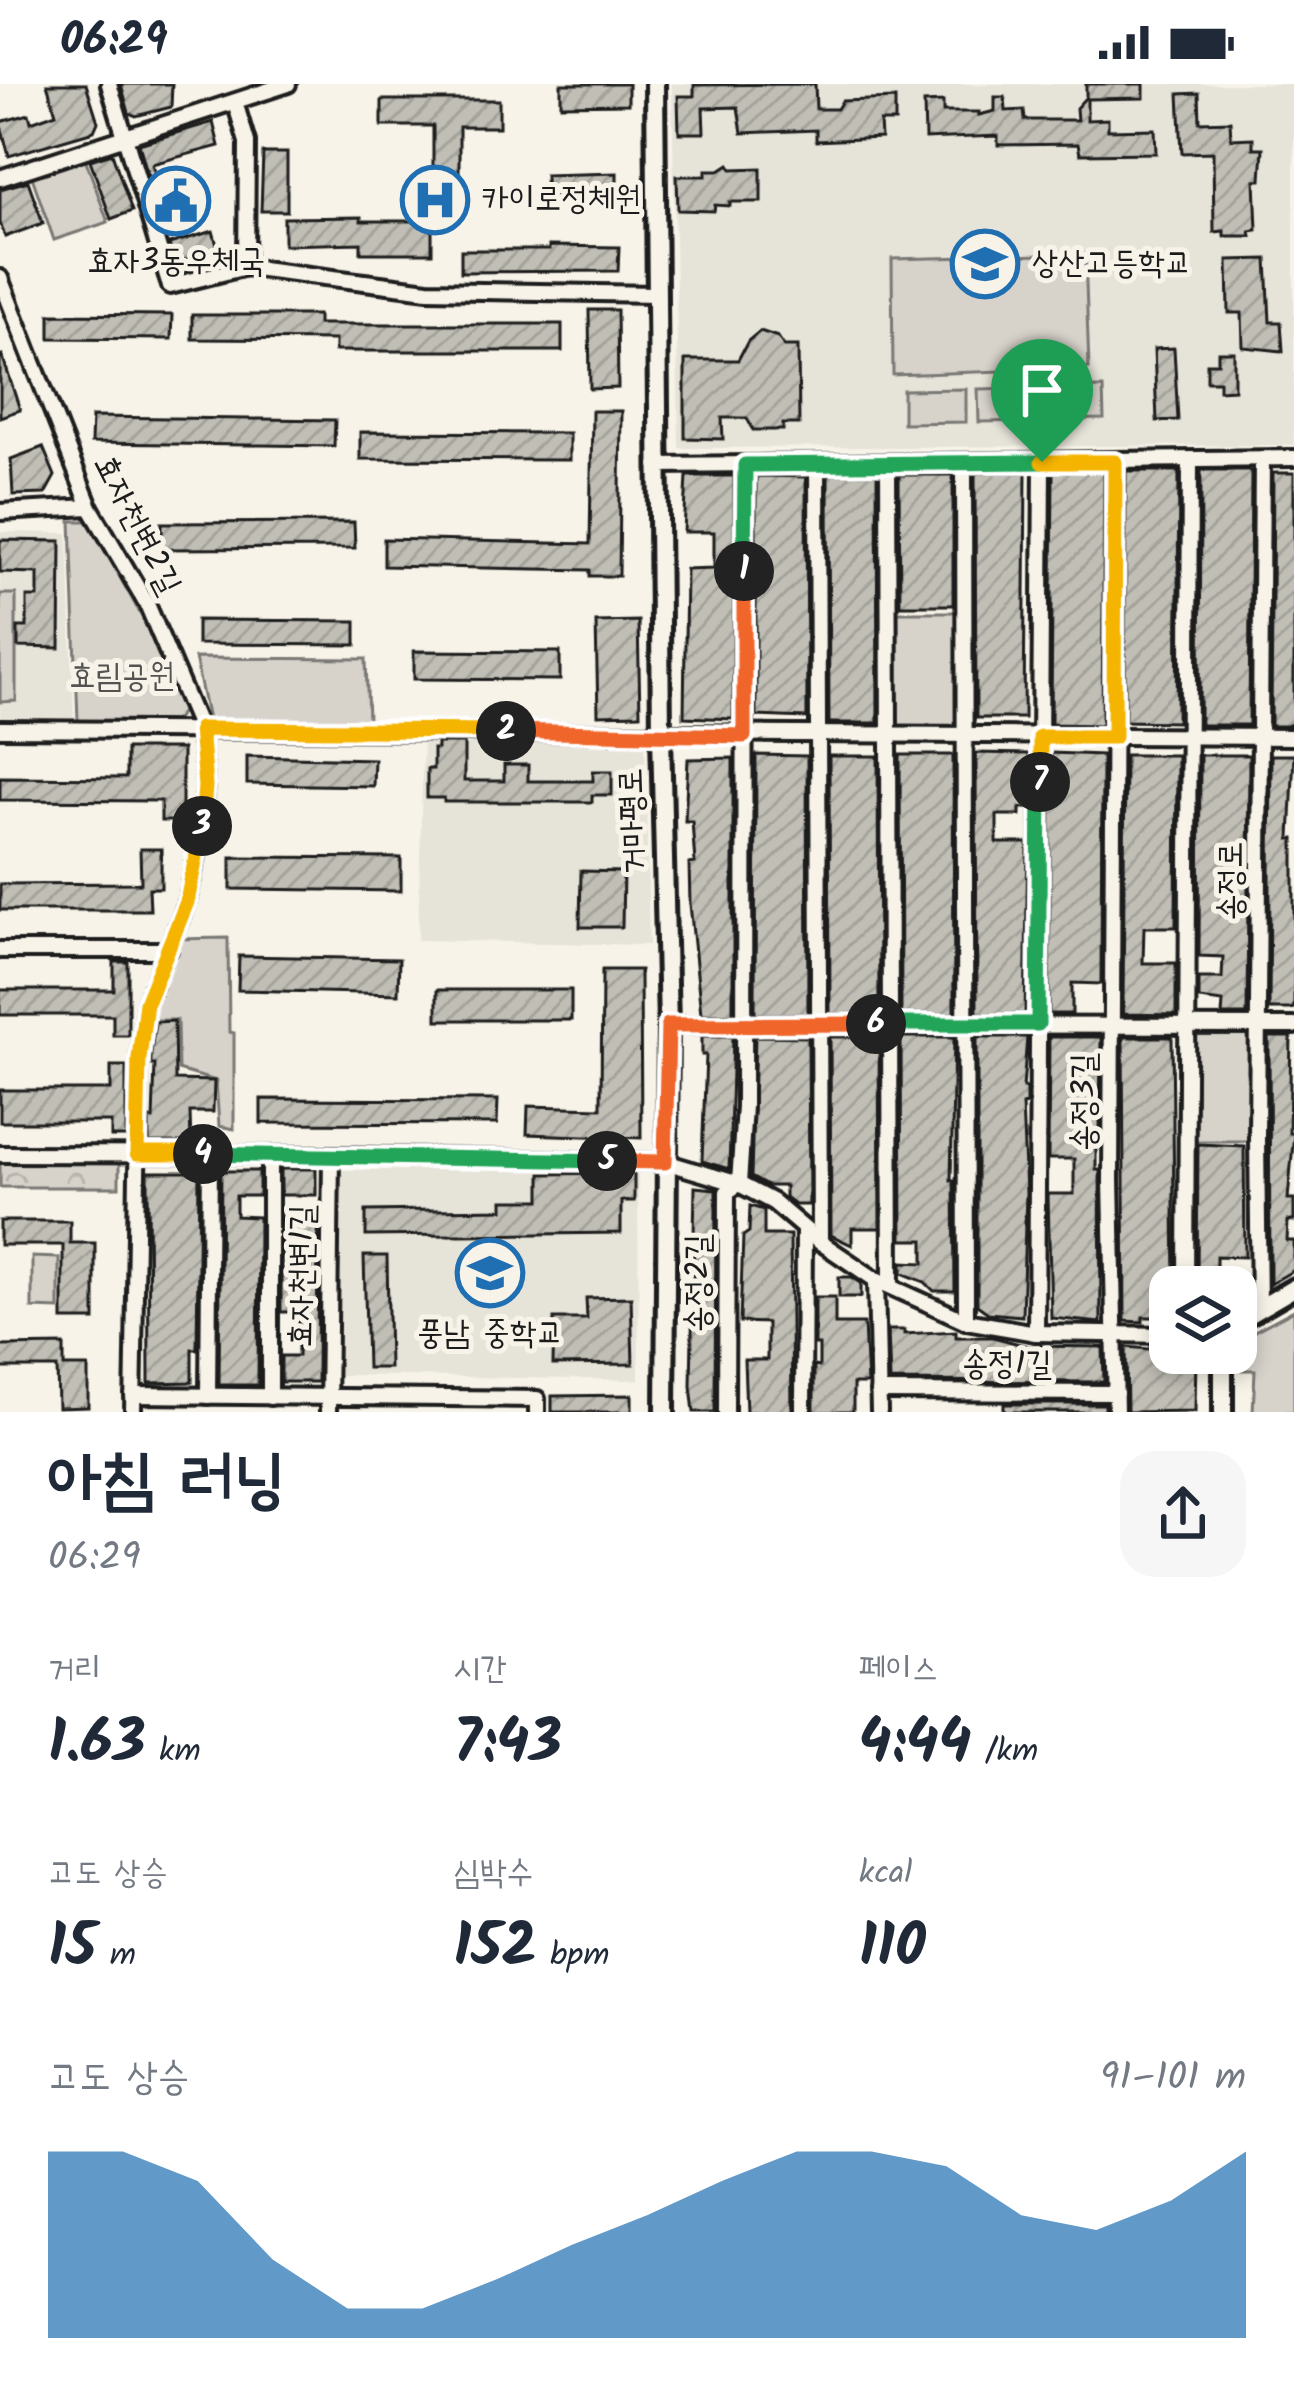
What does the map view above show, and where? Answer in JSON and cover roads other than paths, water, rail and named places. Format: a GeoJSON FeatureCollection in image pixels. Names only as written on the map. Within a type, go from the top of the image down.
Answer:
{"type":"FeatureCollection","features":[{"type":"Feature","properties":{"kind":"street"},"geometry":{"type":"LineString","coordinates":[[109,84],[170,286],[246,266],[428,290],[656,294]]}},
{"type":"Feature","properties":{"kind":"street"},"geometry":{"type":"LineString","coordinates":[[0,178],[288,84]]}},
{"type":"Feature","properties":{"kind":"street","name":"거마평로"},"geometry":{"type":"LineString","coordinates":[[655,84],[668,1025],[665,1412]]}},
{"type":"Feature","properties":{"kind":"street"},"geometry":{"type":"LineString","coordinates":[[236,102],[247,142],[246,266]]}},
{"type":"Feature","properties":{"kind":"street","name":"효자천변2길"},"geometry":{"type":"LineString","coordinates":[[0,278],[90,507],[147,604],[200,729]]}},
{"type":"Feature","properties":{"kind":"street"},"geometry":{"type":"LineString","coordinates":[[657,465],[1294,458]]}},
{"type":"Feature","properties":{"kind":"street","name":"송정로"},"geometry":{"type":"LineString","coordinates":[[1258,1025],[1262,460]]}},
{"type":"Feature","properties":{"kind":"street","name":"송정로"},"geometry":{"type":"LineString","coordinates":[[1187,1024],[1190,461]]}},
{"type":"Feature","properties":{"kind":"street"},"geometry":{"type":"LineString","coordinates":[[1038,1024],[1042,462]]}},
{"type":"Feature","properties":{"kind":"street"},"geometry":{"type":"LineString","coordinates":[[1112,1024],[1115,462]]}},
{"type":"Feature","properties":{"kind":"street"},"geometry":{"type":"LineString","coordinates":[[964,463],[966,1321]]}},
{"type":"Feature","properties":{"kind":"street"},"geometry":{"type":"LineString","coordinates":[[817,464],[820,1242]]}},
{"type":"Feature","properties":{"kind":"street"},"geometry":{"type":"LineString","coordinates":[[879,1412],[891,1158],[888,464]]}},
{"type":"Feature","properties":{"kind":"street"},"geometry":{"type":"LineString","coordinates":[[744,1023],[745,465]]}},
{"type":"Feature","properties":{"kind":"street"},"geometry":{"type":"LineString","coordinates":[[0,512],[90,507]]}},
{"type":"Feature","properties":{"kind":"street"},"geometry":{"type":"LineString","coordinates":[[0,729],[1294,737]]}},
{"type":"Feature","properties":{"kind":"street"},"geometry":{"type":"LineString","coordinates":[[133,1412],[139,1058],[146,1003],[187,902],[202,832],[205,786],[200,729]]}},
{"type":"Feature","properties":{"kind":"street"},"geometry":{"type":"LineString","coordinates":[[0,950],[169,950]]}},
{"type":"Feature","properties":{"kind":"street","name":"송정2길"},"geometry":{"type":"LineString","coordinates":[[726,1412],[727,1192],[739,1184],[744,1023]]}},
{"type":"Feature","properties":{"kind":"street","name":"송정3길"},"geometry":{"type":"LineString","coordinates":[[1036,1333],[1038,1024]]}},
{"type":"Feature","properties":{"kind":"street","name":"송정3길"},"geometry":{"type":"LineString","coordinates":[[1112,1024],[1112,1336]]}},
{"type":"Feature","properties":{"kind":"street"},"geometry":{"type":"LineString","coordinates":[[1186,1266],[1187,1024]]}},
{"type":"Feature","properties":{"kind":"street","name":"송정3길"},"geometry":{"type":"LineString","coordinates":[[668,1025],[1294,1026]]}},
{"type":"Feature","properties":{"kind":"street"},"geometry":{"type":"LineString","coordinates":[[1258,1025],[1259,1308],[1294,1288]]}},
{"type":"Feature","properties":{"kind":"street","name":"효자천변1길"},"geometry":{"type":"LineString","coordinates":[[0,1154],[665,1162]]}},
{"type":"Feature","properties":{"kind":"street"},"geometry":{"type":"LineString","coordinates":[[208,1396],[210,1154]]}},
{"type":"Feature","properties":{"kind":"street","name":"효자천변1길"},"geometry":{"type":"LineString","coordinates":[[270,1155],[270,1397]]}},
{"type":"Feature","properties":{"kind":"street","name":"효자천변1길"},"geometry":{"type":"LineString","coordinates":[[328,1405],[331,1155]]}},
{"type":"Feature","properties":{"kind":"street"},"geometry":{"type":"LineString","coordinates":[[665,1162],[739,1184],[773,1202],[820,1242],[884,1283],[966,1321],[1036,1333],[1149,1335]]}},
{"type":"Feature","properties":{"kind":"street"},"geometry":{"type":"LineString","coordinates":[[803,1406],[804,1230]]}},
{"type":"Feature","properties":{"kind":"street"},"geometry":{"type":"LineString","coordinates":[[1112,1336],[1116,1412]]}},
{"type":"Feature","properties":{"kind":"street"},"geometry":{"type":"LineString","coordinates":[[1223,1374],[1223,1412]]}},
{"type":"Feature","properties":{"kind":"street","name":"송정1길"},"geometry":{"type":"LineString","coordinates":[[878,1392],[1116,1393]]}},
{"type":"Feature","properties":{"kind":"street","name":"효자천변1길"},"geometry":{"type":"LineString","coordinates":[[134,1395],[270,1397],[328,1405],[537,1400],[537,1412]]}},
{"type":"Feature","properties":{"kind":"place","name":"카이로정체원"},"geometry":{"type":"Point","coordinates":[435,200]}},
{"type":"Feature","properties":{"kind":"place","name":"효자3동우체국"},"geometry":{"type":"Point","coordinates":[176,201]}},
{"type":"Feature","properties":{"kind":"place","name":"상산고등학교"},"geometry":{"type":"Point","coordinates":[985,264]}},
{"type":"Feature","properties":{"kind":"place","name":"풍남 중학교"},"geometry":{"type":"Point","coordinates":[490,1273]}},
{"type":"Feature","properties":{"kind":"park label","name":"효림공원"},"geometry":{"type":"Point","coordinates":[122,677]}}]}
